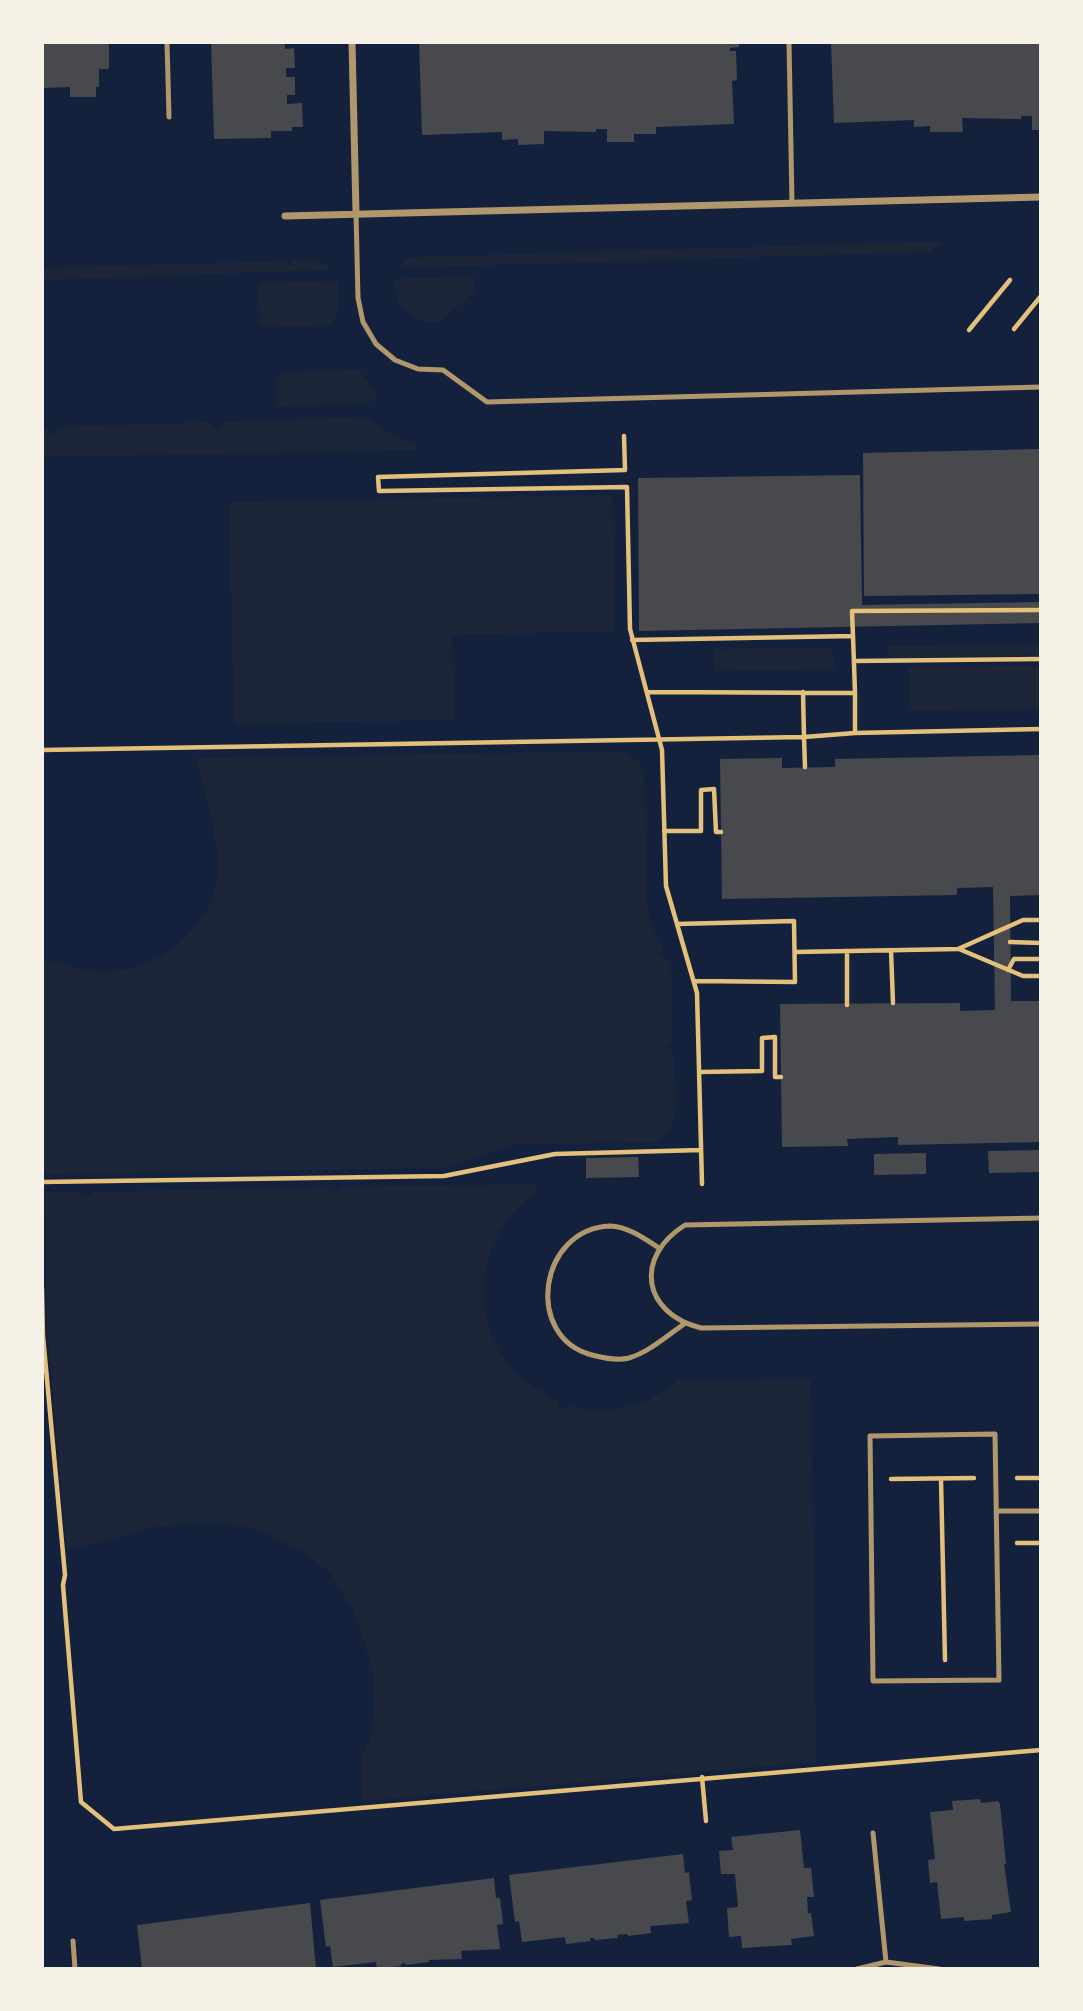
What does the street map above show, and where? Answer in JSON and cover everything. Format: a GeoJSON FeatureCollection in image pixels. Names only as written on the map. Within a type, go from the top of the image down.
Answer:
{"type":"FeatureCollection","features":[{"type":"Feature","properties":{"kind":"street"},"geometry":{"type":"LineString","coordinates":[[352,42],[356,213]]}},
{"type":"Feature","properties":{"kind":"street"},"geometry":{"type":"LineString","coordinates":[[285,216],[1041,197]]}},
{"type":"Feature","properties":{"kind":"lane"},"geometry":{"type":"LineString","coordinates":[[167,42],[169,117]]}},
{"type":"Feature","properties":{"kind":"lane"},"geometry":{"type":"LineString","coordinates":[[789,42],[792,203]]}},
{"type":"Feature","properties":{"kind":"lane"},"geometry":{"type":"LineString","coordinates":[[356,213],[358,298],[363,323],[376,344],[395,360],[406,365],[418,369],[443,370],[487,402],[1041,387]]}},
{"type":"Feature","properties":{"kind":"lane"},"geometry":{"type":"LineString","coordinates":[[1041,1218],[685,1225],[670,1234],[659,1248],[652,1265],[652,1283],[663,1307],[684,1324],[701,1328],[1041,1324]]}},
{"type":"Feature","properties":{"kind":"lane"},"geometry":{"type":"LineString","coordinates":[[659,1248],[635,1233],[611,1226],[589,1231],[570,1242],[556,1259],[548,1280],[547,1302],[554,1323],[566,1340],[584,1353],[606,1359],[628,1358],[650,1348],[684,1324]]}},
{"type":"Feature","properties":{"kind":"lane"},"geometry":{"type":"LineString","coordinates":[[995,1434],[996,1478],[999,1680],[873,1681],[870,1436],[995,1434]]}},
{"type":"Feature","properties":{"kind":"lane"},"geometry":{"type":"LineString","coordinates":[[997,1511],[1041,1511]]}},
{"type":"Feature","properties":{"kind":"lane"},"geometry":{"type":"LineString","coordinates":[[873,1833],[887,1962]]}},
{"type":"Feature","properties":{"kind":"lane"},"geometry":{"type":"LineString","coordinates":[[73,1941],[75,1969]]}},
{"type":"Feature","properties":{"kind":"lane"},"geometry":{"type":"LineString","coordinates":[[857,1969],[887,1962],[939,1969]]}},
{"type":"Feature","properties":{"kind":"path"},"geometry":{"type":"LineString","coordinates":[[968,330],[1010,280]]}},
{"type":"Feature","properties":{"kind":"path"},"geometry":{"type":"LineString","coordinates":[[1014,329],[1041,296]]}},
{"type":"Feature","properties":{"kind":"path"},"geometry":{"type":"LineString","coordinates":[[624,436],[625,470],[378,477],[379,491],[627,487],[630,629],[663,750],[666,886],[697,993],[702,1184]]}},
{"type":"Feature","properties":{"kind":"path"},"geometry":{"type":"LineString","coordinates":[[855,733],[852,611],[1041,610]]}},
{"type":"Feature","properties":{"kind":"path"},"geometry":{"type":"LineString","coordinates":[[632,639],[853,636]]}},
{"type":"Feature","properties":{"kind":"path"},"geometry":{"type":"LineString","coordinates":[[854,662],[1041,659]]}},
{"type":"Feature","properties":{"kind":"path"},"geometry":{"type":"LineString","coordinates":[[647,692],[855,693]]}},
{"type":"Feature","properties":{"kind":"path"},"geometry":{"type":"LineString","coordinates":[[803,692],[805,767]]}},
{"type":"Feature","properties":{"kind":"path"},"geometry":{"type":"LineString","coordinates":[[42,750],[804,737],[855,733],[1041,729]]}},
{"type":"Feature","properties":{"kind":"path"},"geometry":{"type":"LineString","coordinates":[[664,831],[701,831],[701,790],[715,789],[716,832],[721,832]]}},
{"type":"Feature","properties":{"kind":"path"},"geometry":{"type":"LineString","coordinates":[[795,952],[958,949],[1023,920],[1041,920]]}},
{"type":"Feature","properties":{"kind":"path"},"geometry":{"type":"LineString","coordinates":[[677,924],[794,921],[795,982],[694,981]]}},
{"type":"Feature","properties":{"kind":"path"},"geometry":{"type":"LineString","coordinates":[[1010,942],[1041,943]]}},
{"type":"Feature","properties":{"kind":"path"},"geometry":{"type":"LineString","coordinates":[[958,949],[1023,976],[1041,976]]}},
{"type":"Feature","properties":{"kind":"path"},"geometry":{"type":"LineString","coordinates":[[891,950],[893,1003]]}},
{"type":"Feature","properties":{"kind":"path"},"geometry":{"type":"LineString","coordinates":[[847,951],[847,1004]]}},
{"type":"Feature","properties":{"kind":"path"},"geometry":{"type":"LineString","coordinates":[[1008,970],[1014,958],[1041,959]]}},
{"type":"Feature","properties":{"kind":"path"},"geometry":{"type":"LineString","coordinates":[[699,1072],[762,1071],[762,1038],[775,1037],[775,1077],[781,1077]]}},
{"type":"Feature","properties":{"kind":"path"},"geometry":{"type":"LineString","coordinates":[[42,1182],[444,1176],[555,1154],[701,1150]]}},
{"type":"Feature","properties":{"kind":"path"},"geometry":{"type":"LineString","coordinates":[[42,1289],[43,1336],[65,1575],[81,1802],[114,1829],[1041,1749]]}},
{"type":"Feature","properties":{"kind":"path"},"geometry":{"type":"LineString","coordinates":[[870,1479],[1041,1478]]}},
{"type":"Feature","properties":{"kind":"path"},"geometry":{"type":"LineString","coordinates":[[941,1479],[946,1680]]}},
{"type":"Feature","properties":{"kind":"path"},"geometry":{"type":"LineString","coordinates":[[702,1777],[706,1821]]}},
{"type":"Feature","properties":{"kind":"shaded area"},"geometry":{"type":"Polygon","coordinates":[[[945,241],[930,252],[399,268],[408,259],[418,257],[945,241]]]}},
{"type":"Feature","properties":{"kind":"shaded area"},"geometry":{"type":"Polygon","coordinates":[[[315,260],[331,270],[42,280],[42,268],[286,261],[286,265],[291,265],[291,261],[315,260]]]}},
{"type":"Feature","properties":{"kind":"shaded area"},"geometry":{"type":"Polygon","coordinates":[[[474,276],[474,291],[441,322],[413,317],[401,306],[395,289],[394,279],[474,276]]]}},
{"type":"Feature","properties":{"kind":"shaded area"},"geometry":{"type":"Polygon","coordinates":[[[338,281],[339,313],[329,325],[260,325],[258,283],[338,281]]]}},
{"type":"Feature","properties":{"kind":"shaded area"},"geometry":{"type":"Polygon","coordinates":[[[359,370],[378,395],[369,403],[277,406],[276,380],[282,372],[359,370]]]}},
{"type":"Feature","properties":{"kind":"shaded area"},"geometry":{"type":"Polygon","coordinates":[[[367,417],[389,433],[417,445],[417,450],[42,457],[42,428],[47,428],[50,434],[54,434],[59,427],[211,422],[216,430],[221,430],[225,422],[367,417]]]}},
{"type":"Feature","properties":{"kind":"shaded area"},"geometry":{"type":"Polygon","coordinates":[[[612,495],[615,631],[452,635],[454,720],[234,724],[229,502],[612,495]]]}},
{"type":"Feature","properties":{"kind":"shaded area"},"geometry":{"type":"Polygon","coordinates":[[[1040,644],[1040,655],[888,658],[887,646],[1040,644]]]}},
{"type":"Feature","properties":{"kind":"shaded area"},"geometry":{"type":"Polygon","coordinates":[[[832,647],[834,669],[715,671],[714,649],[832,647]]]}},
{"type":"Feature","properties":{"kind":"shaded area"},"geometry":{"type":"Polygon","coordinates":[[[1041,666],[1041,709],[909,710],[909,667],[1041,666]]]}},
{"type":"Feature","properties":{"kind":"shaded area"},"geometry":{"type":"Polygon","coordinates":[[[622,751],[639,762],[644,773],[646,896],[650,922],[663,948],[658,955],[667,959],[672,974],[673,1039],[667,1046],[673,1053],[676,1105],[670,1129],[663,1138],[653,1142],[514,1145],[443,1168],[42,1174],[42,960],[97,972],[126,969],[166,953],[198,923],[209,905],[216,885],[218,863],[212,824],[196,758],[622,751]]]}},
{"type":"Feature","properties":{"kind":"shaded area"},"geometry":{"type":"Polygon","coordinates":[[[537,1184],[536,1192],[517,1208],[503,1226],[492,1248],[485,1271],[486,1319],[494,1341],[507,1362],[530,1384],[558,1401],[560,1408],[570,1406],[619,1409],[649,1400],[679,1380],[811,1379],[816,1762],[362,1801],[361,1759],[371,1737],[375,1702],[373,1676],[364,1640],[352,1609],[330,1573],[303,1552],[259,1530],[224,1523],[188,1523],[156,1527],[67,1550],[47,1329],[45,1192],[78,1192],[83,1197],[88,1197],[92,1192],[327,1187],[336,1193],[340,1187],[537,1184]]]}},
{"type":"Feature","properties":{"kind":"building"},"geometry":{"type":"Polygon","coordinates":[[[42,42],[109,42],[109,69],[99,69],[96,97],[70,97],[70,87],[42,88],[42,42]]]}},
{"type":"Feature","properties":{"kind":"building"},"geometry":{"type":"Polygon","coordinates":[[[211,42],[285,42],[285,49],[294,48],[295,68],[286,68],[286,77],[295,77],[295,95],[287,95],[287,104],[302,103],[303,127],[292,127],[292,131],[271,131],[271,138],[214,139],[211,42]]]}},
{"type":"Feature","properties":{"kind":"building"},"geometry":{"type":"Polygon","coordinates":[[[419,42],[739,42],[739,47],[730,48],[730,51],[736,51],[737,80],[732,81],[734,124],[656,127],[656,134],[634,134],[634,142],[607,142],[607,129],[596,129],[596,132],[544,131],[544,144],[518,145],[518,139],[502,140],[502,132],[422,135],[419,42]]]}},
{"type":"Feature","properties":{"kind":"building"},"geometry":{"type":"Polygon","coordinates":[[[831,42],[1041,42],[1041,130],[1032,130],[1032,116],[1021,116],[1021,119],[962,118],[963,132],[930,132],[930,126],[914,127],[914,120],[834,123],[831,42]]]}},
{"type":"Feature","properties":{"kind":"building"},"geometry":{"type":"Polygon","coordinates":[[[1041,449],[1041,594],[864,596],[863,453],[1041,449]]]}},
{"type":"Feature","properties":{"kind":"building"},"geometry":{"type":"Polygon","coordinates":[[[860,475],[862,605],[1041,602],[1041,623],[639,631],[638,478],[860,475]]]}},
{"type":"Feature","properties":{"kind":"building"},"geometry":{"type":"Polygon","coordinates":[[[1041,755],[1041,895],[1010,896],[1011,1001],[1041,1001],[1041,1142],[898,1145],[898,1137],[847,1139],[848,1146],[782,1147],[780,1004],[960,1003],[960,1011],[995,1010],[993,887],[957,888],[957,895],[722,899],[720,759],[782,758],[782,768],[835,767],[835,759],[1041,755]]]}},
{"type":"Feature","properties":{"kind":"building"},"geometry":{"type":"Polygon","coordinates":[[[1041,1150],[1041,1172],[989,1173],[988,1151],[1041,1150]]]}},
{"type":"Feature","properties":{"kind":"building"},"geometry":{"type":"Polygon","coordinates":[[[926,1153],[926,1174],[874,1175],[874,1154],[926,1153]]]}},
{"type":"Feature","properties":{"kind":"building"},"geometry":{"type":"Polygon","coordinates":[[[638,1157],[639,1177],[586,1178],[586,1158],[638,1157]]]}},
{"type":"Feature","properties":{"kind":"building"},"geometry":{"type":"Polygon","coordinates":[[[980,1799],[981,1803],[998,1801],[1000,1804],[1004,1864],[1011,1912],[992,1915],[992,1919],[941,1919],[937,1882],[930,1883],[928,1860],[935,1859],[930,1812],[953,1810],[952,1801],[980,1799]]]}},
{"type":"Feature","properties":{"kind":"building"},"geometry":{"type":"Polygon","coordinates":[[[800,1830],[804,1868],[811,1868],[814,1897],[807,1897],[814,1936],[791,1939],[792,1945],[742,1948],[741,1936],[729,1937],[727,1908],[738,1907],[735,1874],[721,1874],[719,1851],[733,1850],[731,1837],[800,1830]]]}},
{"type":"Feature","properties":{"kind":"building"},"geometry":{"type":"Polygon","coordinates":[[[683,1854],[685,1873],[689,1872],[692,1900],[686,1901],[689,1923],[650,1926],[651,1933],[617,1935],[618,1938],[595,1940],[590,1938],[590,1941],[566,1944],[565,1937],[522,1942],[519,1921],[515,1922],[509,1875],[683,1854]]]}},
{"type":"Feature","properties":{"kind":"building"},"geometry":{"type":"Polygon","coordinates":[[[494,1878],[503,1924],[497,1925],[500,1949],[461,1951],[462,1959],[429,1960],[377,1969],[376,1962],[333,1967],[330,1946],[326,1947],[320,1900],[494,1878]]]}},
{"type":"Feature","properties":{"kind":"building"},"geometry":{"type":"Polygon","coordinates":[[[310,1903],[316,1969],[142,1969],[137,1925],[310,1903]]]}}]}
